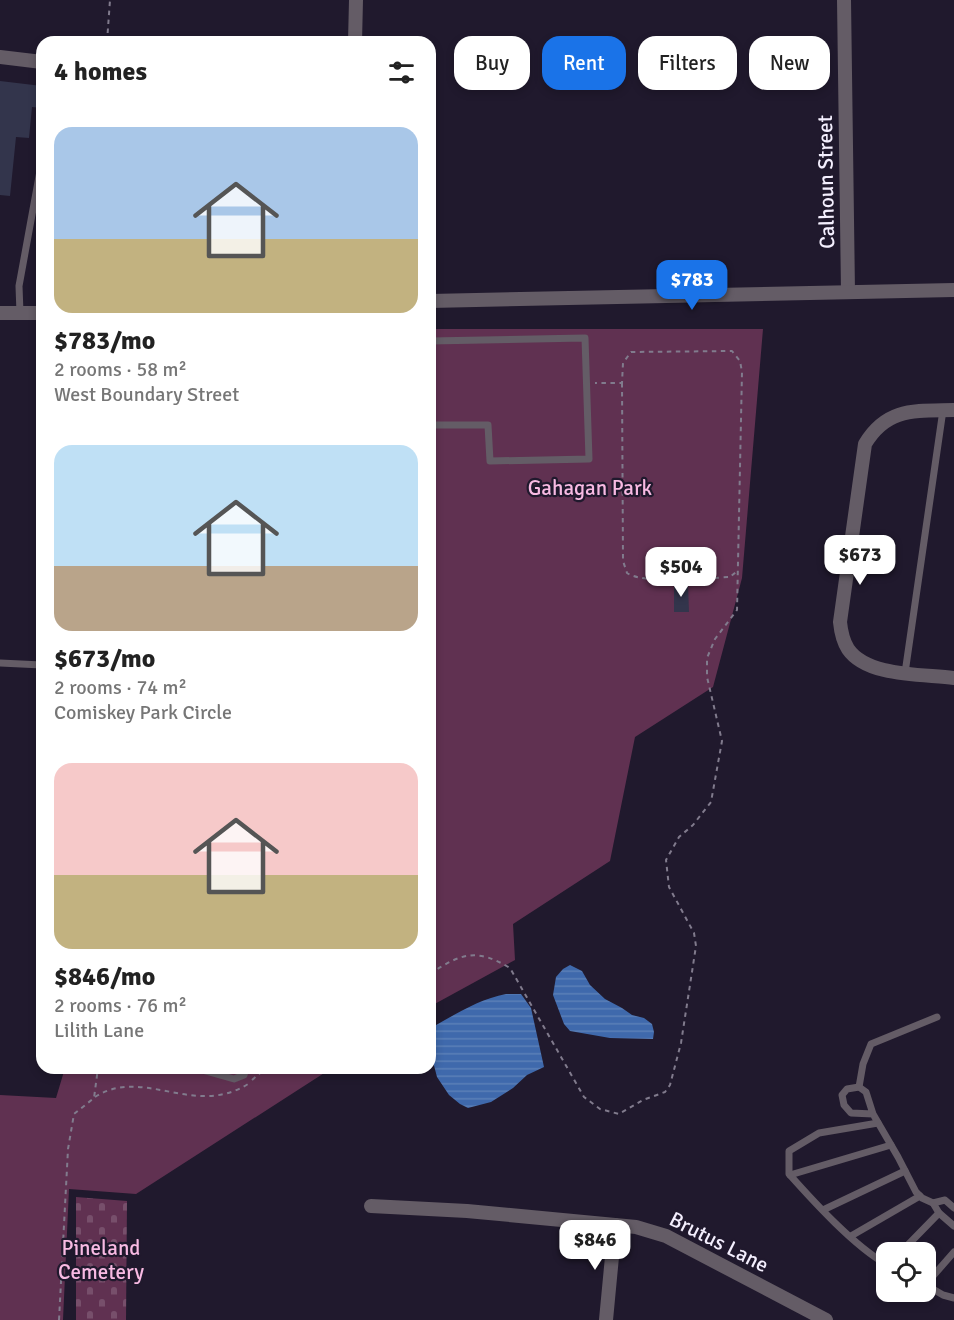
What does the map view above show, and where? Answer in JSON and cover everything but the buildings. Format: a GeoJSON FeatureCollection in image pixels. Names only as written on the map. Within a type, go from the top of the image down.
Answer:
{"type":"FeatureCollection","features":[{"type":"Feature","properties":{"kind":"street"},"geometry":{"type":"LineString","coordinates":[[356,0],[356,36]]}},
{"type":"Feature","properties":{"kind":"street","name":"Calhoun Street"},"geometry":{"type":"LineString","coordinates":[[844,0],[848,292]]}},
{"type":"Feature","properties":{"kind":"street"},"geometry":{"type":"LineString","coordinates":[[0,57],[36,61]]}},
{"type":"Feature","properties":{"kind":"street"},"geometry":{"type":"LineString","coordinates":[[436,301],[954,290]]}},
{"type":"Feature","properties":{"kind":"street"},"geometry":{"type":"LineString","coordinates":[[0,313],[36,313]]}},
{"type":"Feature","properties":{"kind":"street"},"geometry":{"type":"LineString","coordinates":[[949,410],[904,411],[878,425],[865,444],[840,622],[848,650],[868,665],[880,670],[954,678]]}},
{"type":"Feature","properties":{"kind":"street","name":"Brutus Lane"},"geometry":{"type":"LineString","coordinates":[[371,1206],[636,1227],[666,1236],[826,1320]]}},
{"type":"Feature","properties":{"kind":"street"},"geometry":{"type":"LineString","coordinates":[[606,1320],[615,1225]]}},
{"type":"Feature","properties":{"kind":"lane"},"geometry":{"type":"LineString","coordinates":[[20,313],[19,286],[36,193]]}},
{"type":"Feature","properties":{"kind":"lane"},"geometry":{"type":"LineString","coordinates":[[436,341],[585,338],[589,459],[490,461],[488,425],[436,425]]}},
{"type":"Feature","properties":{"kind":"lane"},"geometry":{"type":"LineString","coordinates":[[906,673],[949,410]]}},
{"type":"Feature","properties":{"kind":"lane"},"geometry":{"type":"LineString","coordinates":[[0,663],[36,664]]}},
{"type":"Feature","properties":{"kind":"lane"},"geometry":{"type":"LineString","coordinates":[[859,1087],[862,1064],[871,1044],[937,1017]]}},
{"type":"Feature","properties":{"kind":"lane"},"geometry":{"type":"LineString","coordinates":[[216,1074],[234,1079],[244,1074]]}},
{"type":"Feature","properties":{"kind":"lane"},"geometry":{"type":"LineString","coordinates":[[873,1114],[851,1113],[844,1105],[842,1095],[848,1089],[859,1087],[866,1092],[873,1114],[920,1196],[933,1203],[939,1213],[954,1226]]}},
{"type":"Feature","properties":{"kind":"lane"},"geometry":{"type":"LineString","coordinates":[[876,1258],[823,1210],[790,1175],[789,1151],[819,1133],[878,1123]]}},
{"type":"Feature","properties":{"kind":"lane"},"geometry":{"type":"LineString","coordinates":[[790,1175],[891,1145]]}},
{"type":"Feature","properties":{"kind":"lane"},"geometry":{"type":"LineString","coordinates":[[823,1210],[905,1171]]}},
{"type":"Feature","properties":{"kind":"lane"},"geometry":{"type":"LineString","coordinates":[[851,1236],[920,1196]]}},
{"type":"Feature","properties":{"kind":"lane"},"geometry":{"type":"LineString","coordinates":[[933,1203],[945,1200],[954,1208]]}},
{"type":"Feature","properties":{"kind":"lane"},"geometry":{"type":"LineString","coordinates":[[911,1242],[939,1213]]}},
{"type":"Feature","properties":{"kind":"lane"},"geometry":{"type":"LineString","coordinates":[[936,1273],[954,1252]]}},
{"type":"Feature","properties":{"kind":"lane"},"geometry":{"type":"LineString","coordinates":[[936,1291],[954,1298]]}},
{"type":"Feature","properties":{"kind":"path"},"geometry":{"type":"LineString","coordinates":[[107,36],[110,0]]}},
{"type":"Feature","properties":{"kind":"path"},"geometry":{"type":"LineString","coordinates":[[436,970],[464,955],[478,954],[495,959],[510,968],[584,1097],[600,1109],[619,1114],[643,1100],[665,1092],[670,1085],[678,1054],[696,945],[694,933],[669,887],[666,860],[679,837],[693,825],[711,802],[722,741],[707,677],[707,658],[715,639],[737,610],[742,372],[737,355],[732,351],[632,352],[623,363],[622,383],[623,561],[627,573],[634,577],[648,579],[730,578],[737,572]]}},
{"type":"Feature","properties":{"kind":"path"},"geometry":{"type":"LineString","coordinates":[[586,382],[622,383]]}},
{"type":"Feature","properties":{"kind":"path"},"geometry":{"type":"LineString","coordinates":[[94,1098],[97,1074]]}},
{"type":"Feature","properties":{"kind":"path"},"geometry":{"type":"LineString","coordinates":[[59,1320],[68,1149],[74,1114],[105,1091],[120,1086],[158,1089],[190,1096],[212,1096],[234,1093],[259,1074]]}},
{"type":"Feature","properties":{"kind":"green space","name":"Gahagan Park"},"geometry":{"type":"Polygon","coordinates":[[[436,329],[763,329],[742,578],[713,687],[635,737],[610,861],[513,924],[515,960],[436,1003],[436,329]]]}},
{"type":"Feature","properties":{"kind":"green space"},"geometry":{"type":"Polygon","coordinates":[[[63,1074],[323,1074],[136,1194],[69,1189],[63,1320],[0,1320],[0,1095],[56,1098],[63,1074]]]}},
{"type":"Feature","properties":{"kind":"green space","name":"Pineland Cemetery"},"geometry":{"type":"Polygon","coordinates":[[[76,1197],[127,1201],[126,1320],[76,1320],[76,1197]]]}},
{"type":"Feature","properties":{"kind":"water"},"geometry":{"type":"Polygon","coordinates":[[[570,965],[582,971],[590,985],[605,999],[652,1024],[653,1039],[610,1038],[570,1031],[564,1024],[553,995],[556,977],[570,965]]]}},
{"type":"Feature","properties":{"kind":"water"},"geometry":{"type":"Polygon","coordinates":[[[521,994],[531,1008],[544,1067],[527,1075],[513,1088],[491,1102],[468,1108],[449,1095],[437,1077],[436,1025],[496,996],[521,994]]]}}]}
